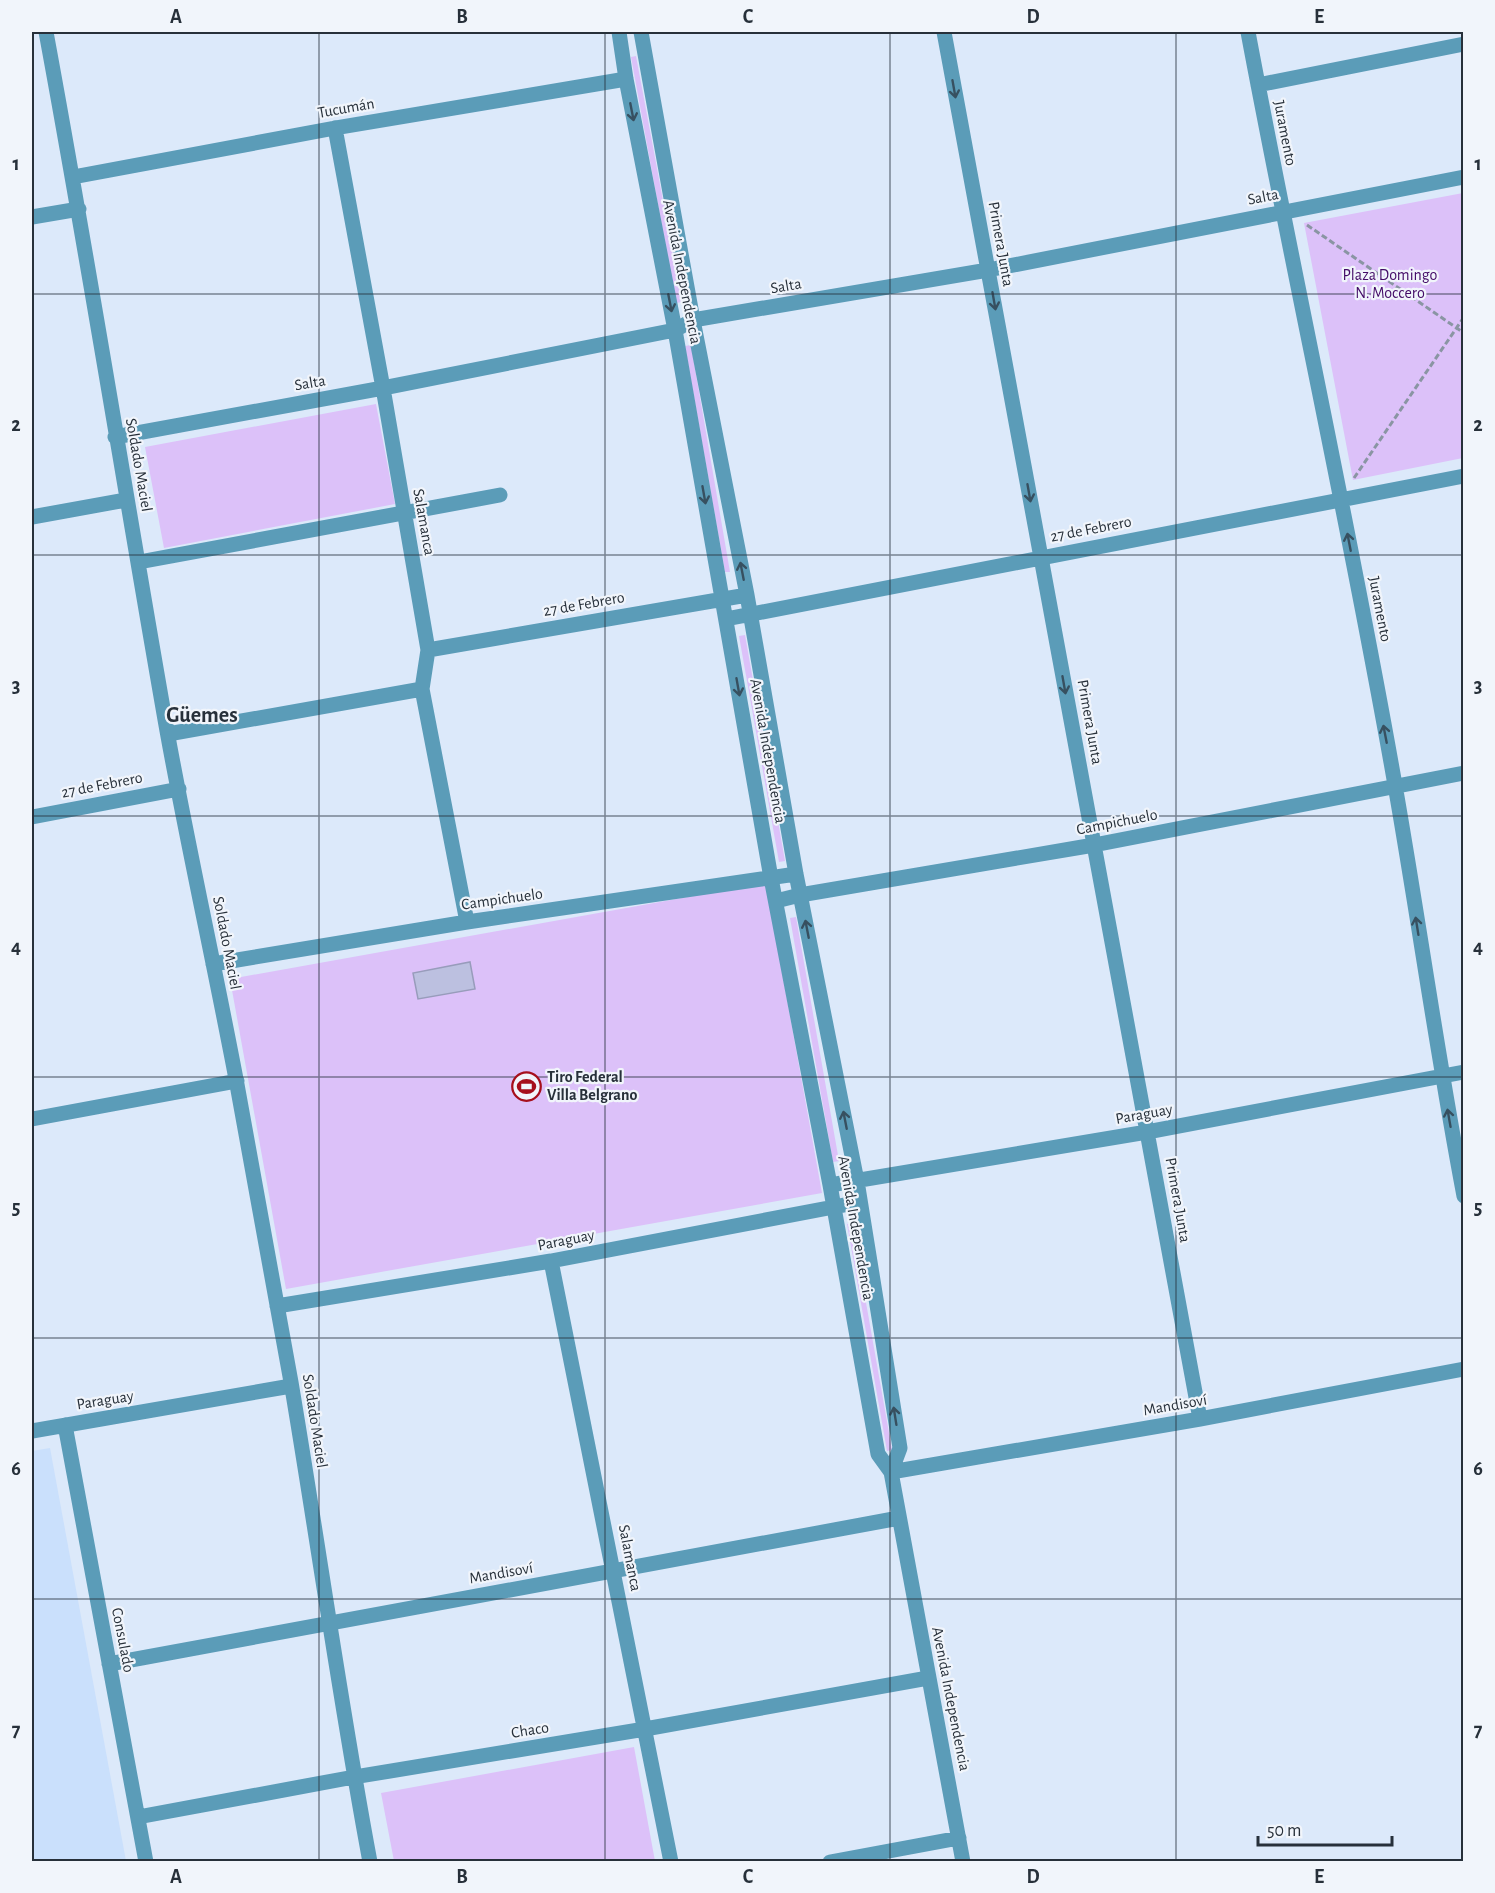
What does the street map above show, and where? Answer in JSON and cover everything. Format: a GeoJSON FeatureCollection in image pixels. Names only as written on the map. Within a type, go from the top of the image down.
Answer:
{"type":"FeatureCollection","features":[{"type":"Feature","properties":{"kind":"street","name":"Soldado Maciel"},"geometry":{"type":"LineString","coordinates":[[46,32],[79,209],[126,500],[139,562],[168,734],[237,1081],[277,1306],[354,1778],[370,1862]]}},
{"type":"Feature","properties":{"kind":"street","name":"Avenida Independencia"},"geometry":{"type":"LineString","coordinates":[[624,32],[626,79],[675,330],[771,878],[830,1185],[878,1454],[891,1472],[963,1862]]}},
{"type":"Feature","properties":{"kind":"street","name":"Avenida Independencia"},"geometry":{"type":"LineString","coordinates":[[641,32],[693,320],[747,595],[796,874],[857,1181],[900,1448],[891,1472]]}},
{"type":"Feature","properties":{"kind":"street","name":"Primera Junta"},"geometry":{"type":"LineString","coordinates":[[944,32],[1200,1419]]}},
{"type":"Feature","properties":{"kind":"street","name":"Juramento"},"geometry":{"type":"LineString","coordinates":[[1248,32],[1395,786],[1441,1076],[1464,1196]]}},
{"type":"Feature","properties":{"kind":"street"},"geometry":{"type":"LineString","coordinates":[[1258,85],[1464,44]]}},
{"type":"Feature","properties":{"kind":"street","name":"Tucumán"},"geometry":{"type":"LineString","coordinates":[[73,177],[335,128],[626,79]]}},
{"type":"Feature","properties":{"kind":"street","name":"Salamanca"},"geometry":{"type":"LineString","coordinates":[[335,128],[428,650],[422,689],[467,922]]}},
{"type":"Feature","properties":{"kind":"street","name":"Salta"},"geometry":{"type":"LineString","coordinates":[[116,437],[383,388],[675,330],[693,320],[988,270],[1464,177]]}},
{"type":"Feature","properties":{"kind":"street"},"geometry":{"type":"LineString","coordinates":[[32,217],[79,209]]}},
{"type":"Feature","properties":{"kind":"street","name":"27 de Febrero"},"geometry":{"type":"LineString","coordinates":[[726,619],[1464,476]]}},
{"type":"Feature","properties":{"kind":"street"},"geometry":{"type":"LineString","coordinates":[[139,562],[500,495]]}},
{"type":"Feature","properties":{"kind":"street"},"geometry":{"type":"LineString","coordinates":[[32,517],[126,500]]}},
{"type":"Feature","properties":{"kind":"street","name":"27 de Febrero"},"geometry":{"type":"LineString","coordinates":[[428,650],[747,595]]}},
{"type":"Feature","properties":{"kind":"street"},"geometry":{"type":"LineString","coordinates":[[168,734],[422,689]]}},
{"type":"Feature","properties":{"kind":"street","name":"Campichuelo"},"geometry":{"type":"LineString","coordinates":[[776,902],[800,895],[1094,845],[1464,773]]}},
{"type":"Feature","properties":{"kind":"street","name":"27 de Febrero"},"geometry":{"type":"LineString","coordinates":[[32,817],[179,789]]}},
{"type":"Feature","properties":{"kind":"street","name":"Campichuelo"},"geometry":{"type":"LineString","coordinates":[[213,964],[467,922],[796,874]]}},
{"type":"Feature","properties":{"kind":"street","name":"Paraguay"},"geometry":{"type":"LineString","coordinates":[[830,1185],[1147,1132],[1464,1072]]}},
{"type":"Feature","properties":{"kind":"street"},"geometry":{"type":"LineString","coordinates":[[32,1119],[237,1081]]}},
{"type":"Feature","properties":{"kind":"street","name":"Paraguay"},"geometry":{"type":"LineString","coordinates":[[277,1306],[551,1262],[860,1203]]}},
{"type":"Feature","properties":{"kind":"street","name":"Salamanca"},"geometry":{"type":"LineString","coordinates":[[551,1262],[671,1862]]}},
{"type":"Feature","properties":{"kind":"street","name":"Mandisoví"},"geometry":{"type":"LineString","coordinates":[[891,1472],[1200,1419],[1464,1369]]}},
{"type":"Feature","properties":{"kind":"street","name":"Paraguay"},"geometry":{"type":"LineString","coordinates":[[32,1431],[291,1386]]}},
{"type":"Feature","properties":{"kind":"street","name":"Consulado"},"geometry":{"type":"LineString","coordinates":[[65,1425],[146,1862]]}},
{"type":"Feature","properties":{"kind":"street","name":"Mandisoví"},"geometry":{"type":"LineString","coordinates":[[109,1664],[330,1621],[614,1572],[899,1518]]}},
{"type":"Feature","properties":{"kind":"street","name":"Chaco"},"geometry":{"type":"LineString","coordinates":[[138,1817],[354,1778],[645,1730],[928,1678]]}},
{"type":"Feature","properties":{"kind":"street"},"geometry":{"type":"LineString","coordinates":[[830,1862],[959,1838]]}},
{"type":"Feature","properties":{"kind":"path"},"geometry":{"type":"LineString","coordinates":[[1282,211],[1304,223],[1464,333]]}},
{"type":"Feature","properties":{"kind":"path"},"geometry":{"type":"LineString","coordinates":[[1341,500],[1464,317]]}},
{"type":"Feature","properties":{"kind":"shaded area"},"geometry":{"type":"Polygon","coordinates":[[[50,1448],[126,1861],[32,1861],[32,1451],[50,1448]]]}},
{"type":"Feature","properties":{"kind":"green space"},"geometry":{"type":"Polygon","coordinates":[[[636,56],[682,302],[676,303],[631,57],[636,56]]]}},
{"type":"Feature","properties":{"kind":"green space","name":"Plaza Domingo N. Moccero"},"geometry":{"type":"Polygon","coordinates":[[[1463,193],[1463,458],[1353,480],[1304,223],[1463,193]]]}},
{"type":"Feature","properties":{"kind":"green space"},"geometry":{"type":"Polygon","coordinates":[[[691,345],[730,572],[725,572],[685,346],[691,345]]]}},
{"type":"Feature","properties":{"kind":"green space"},"geometry":{"type":"Polygon","coordinates":[[[376,404],[395,504],[164,548],[145,447],[376,404]]]}},
{"type":"Feature","properties":{"kind":"green space"},"geometry":{"type":"Polygon","coordinates":[[[745,635],[785,861],[779,862],[739,636],[745,635]]]}},
{"type":"Feature","properties":{"kind":"green space","name":"Tiro Federal Villa Belgrano"},"geometry":{"type":"Polygon","coordinates":[[[766,883],[822,1193],[286,1289],[230,979],[766,883]]]}},
{"type":"Feature","properties":{"kind":"green space"},"geometry":{"type":"Polygon","coordinates":[[[796,917],[839,1161],[833,1162],[790,918],[796,917]]]}},
{"type":"Feature","properties":{"kind":"green space"},"geometry":{"type":"Polygon","coordinates":[[[852,1223],[892,1450],[887,1451],[847,1224],[852,1223]]]}},
{"type":"Feature","properties":{"kind":"green space"},"geometry":{"type":"Polygon","coordinates":[[[634,1747],[655,1861],[394,1861],[381,1793],[634,1747]]]}},
{"type":"Feature","properties":{"kind":"building"},"geometry":{"type":"Polygon","coordinates":[[[470,962],[475,989],[418,999],[413,973],[470,962]]]}},
{"type":"Feature","properties":{"kind":"place","name":"Tiro Federal Villa Belgrano"},"geometry":{"type":"Point","coordinates":[526,1086]}},
{"type":"Feature","properties":{"kind":"district","name":"Güemes"},"geometry":{"type":"Point","coordinates":[202,715]}}]}
